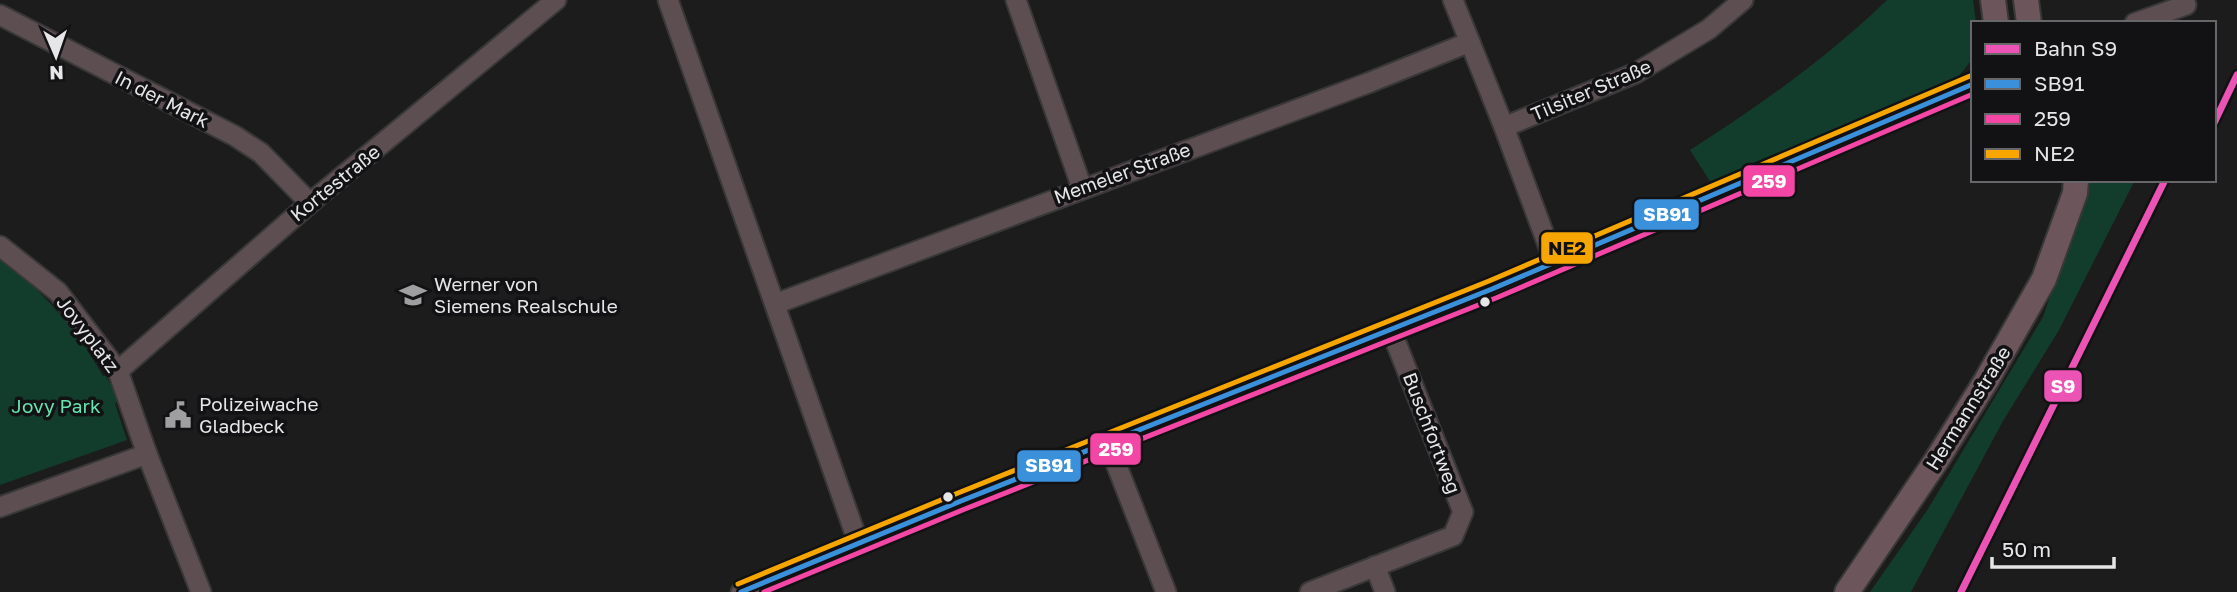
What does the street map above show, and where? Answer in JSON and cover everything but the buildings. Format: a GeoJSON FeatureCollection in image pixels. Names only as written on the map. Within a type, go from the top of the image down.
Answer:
{"type":"FeatureCollection","features":[{"type":"Feature","properties":{"kind":"main road"},"geometry":{"type":"LineString","coordinates":[[1993,0],[1996,21]]}},
{"type":"Feature","properties":{"kind":"main road"},"geometry":{"type":"LineString","coordinates":[[2026,0],[2028,21]]}},
{"type":"Feature","properties":{"kind":"main road","name":"Hermannstraße"},"geometry":{"type":"LineString","coordinates":[[2063,182],[2067,214]]}},
{"type":"Feature","properties":{"kind":"main road","name":"Hermannstraße"},"geometry":{"type":"LineString","coordinates":[[1847,592],[1936,461],[1986,381],[2044,279],[2059,242],[2075,193],[2076,182]]}},
{"type":"Feature","properties":{"kind":"street","name":"Kortestraße"},"geometry":{"type":"LineString","coordinates":[[118,371],[310,203],[556,0]]}},
{"type":"Feature","properties":{"kind":"street"},"geometry":{"type":"LineString","coordinates":[[668,0],[858,542]]}},
{"type":"Feature","properties":{"kind":"street"},"geometry":{"type":"LineString","coordinates":[[1016,0],[1082,188]]}},
{"type":"Feature","properties":{"kind":"street"},"geometry":{"type":"LineString","coordinates":[[1453,0],[1555,264]]}},
{"type":"Feature","properties":{"kind":"street","name":"Tilsiter Straße"},"geometry":{"type":"LineString","coordinates":[[1504,127],[1636,74],[1709,29],[1743,0]]}},
{"type":"Feature","properties":{"kind":"street"},"geometry":{"type":"LineString","coordinates":[[2141,21],[2186,5]]}},
{"type":"Feature","properties":{"kind":"street","name":"In der Mark"},"geometry":{"type":"LineString","coordinates":[[0,15],[234,136],[261,153],[310,203]]}},
{"type":"Feature","properties":{"kind":"street","name":"Memeler Straße"},"geometry":{"type":"LineString","coordinates":[[775,304],[1368,83],[1469,42]]}},
{"type":"Feature","properties":{"kind":"street"},"geometry":{"type":"LineString","coordinates":[[741,592],[858,542],[1555,264],[1971,85]]}},
{"type":"Feature","properties":{"kind":"street","name":"Jovyplatz"},"geometry":{"type":"LineString","coordinates":[[0,246],[58,292],[118,371],[201,592]]}},
{"type":"Feature","properties":{"kind":"street","name":"Buschfortweg"},"geometry":{"type":"LineString","coordinates":[[1310,592],[1453,536],[1463,512],[1391,330]]}},
{"type":"Feature","properties":{"kind":"street"},"geometry":{"type":"LineString","coordinates":[[1108,443],[1166,592]]}},
{"type":"Feature","properties":{"kind":"street"},"geometry":{"type":"LineString","coordinates":[[0,507],[147,454]]}},
{"type":"Feature","properties":{"kind":"street"},"geometry":{"type":"LineString","coordinates":[[1375,566],[1385,592]]}},
{"type":"Feature","properties":{"kind":"green space"},"geometry":{"type":"Polygon","coordinates":[[[1887,0],[1973,0],[1976,21],[1971,21],[1971,61],[1959,76],[1713,186],[1690,150],[1792,80],[1887,0]]]}},
{"type":"Feature","properties":{"kind":"green space"},"geometry":{"type":"Polygon","coordinates":[[[2089,182],[2134,182],[2059,330],[2003,421],[1911,592],[1870,592],[1928,509],[2043,317],[2089,182]]]}},
{"type":"Feature","properties":{"kind":"green space","name":"Jovy Park"},"geometry":{"type":"Polygon","coordinates":[[[0,257],[30,283],[57,312],[82,342],[103,376],[106,376],[118,399],[115,404],[127,440],[0,485],[0,257]]]}},
{"type":"Feature","properties":{"kind":"rail line","name":"S9"},"geometry":{"type":"LineString","coordinates":[[2216,119],[2237,75]]}},
{"type":"Feature","properties":{"kind":"rail line","name":"S9"},"geometry":{"type":"LineString","coordinates":[[1961,592],[2164,182]]}},
{"type":"Feature","properties":{"kind":"transit line","name":"NE2"},"geometry":{"type":"LineString","coordinates":[[738,584],[1489,281],[1970,76]]}},
{"type":"Feature","properties":{"kind":"transit line","name":"SB91"},"geometry":{"type":"LineString","coordinates":[[741,592],[1492,289],[1971,85]]}},
{"type":"Feature","properties":{"kind":"transit line","name":"259"},"geometry":{"type":"LineString","coordinates":[[764,592],[965,509],[1496,298],[1971,95]]}},
{"type":"Feature","properties":{"kind":"place","name":"Werner von Siemens Realschule"},"geometry":{"type":"Point","coordinates":[413,295]}},
{"type":"Feature","properties":{"kind":"place","name":"Polizeiwache Gladbeck"},"geometry":{"type":"Point","coordinates":[178,415]}}]}
